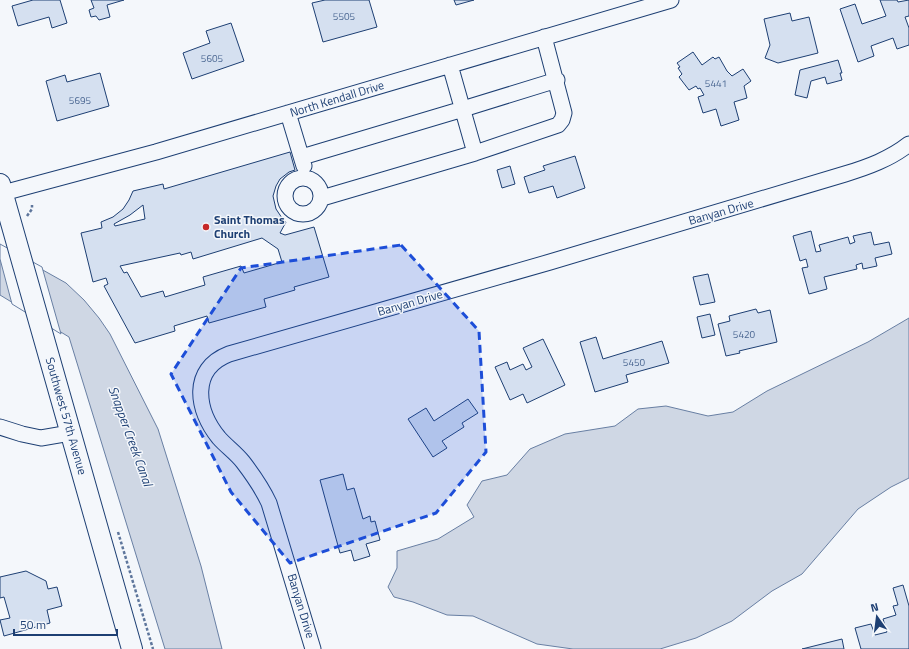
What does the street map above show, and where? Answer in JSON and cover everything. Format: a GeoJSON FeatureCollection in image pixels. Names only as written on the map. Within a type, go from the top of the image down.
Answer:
{"type":"FeatureCollection","features":[{"type":"Feature","properties":{"kind":"main road","name":"Southwest 57th Avenue"},"geometry":{"type":"LineString","coordinates":[[1,189],[132,649]]}},
{"type":"Feature","properties":{"kind":"street","name":"North Kendall Drive"},"geometry":{"type":"LineString","coordinates":[[1,189],[156,152],[670,0]]}},
{"type":"Feature","properties":{"kind":"street"},"geometry":{"type":"LineString","coordinates":[[322,198],[475,153],[558,125],[562,120],[564,113],[557,80],[544,37]]}},
{"type":"Feature","properties":{"kind":"street"},"geometry":{"type":"LineString","coordinates":[[450,65],[475,153]]}},
{"type":"Feature","properties":{"kind":"street"},"geometry":{"type":"LineString","coordinates":[[302,157],[463,110],[557,80]]}},
{"type":"Feature","properties":{"kind":"street"},"geometry":{"type":"LineString","coordinates":[[288,113],[308,178]]}},
{"type":"Feature","properties":{"kind":"street","name":"Banyan Drive"},"geometry":{"type":"LineString","coordinates":[[313,649],[280,538],[265,495],[242,460],[219,438],[202,405],[201,392],[203,378],[207,370],[215,362],[230,354],[550,262],[845,174],[888,158],[909,144]]}},
{"type":"Feature","properties":{"kind":"street"},"geometry":{"type":"LineString","coordinates":[[302,178],[308,178],[317,183],[320,188],[322,198],[320,204],[311,213],[299,214],[288,207],[285,195],[290,183],[302,178]]}},
{"type":"Feature","properties":{"kind":"street"},"geometry":{"type":"LineString","coordinates":[[0,426],[22,434],[41,438],[70,432]]}},
{"type":"Feature","properties":{"kind":"highlighted area"},"geometry":{"type":"Polygon","coordinates":[[[401,245],[479,331],[486,452],[436,513],[290,563],[231,492],[171,374],[241,268],[401,245]]]}},
{"type":"Feature","properties":{"kind":"water","name":"Snapper Creek Canal"},"geometry":{"type":"Polygon","coordinates":[[[0,246],[66,283],[84,300],[110,334],[158,429],[201,566],[222,649],[165,649],[69,337],[0,295],[0,246]]]}},
{"type":"Feature","properties":{"kind":"water"},"geometry":{"type":"Polygon","coordinates":[[[909,318],[909,478],[891,487],[858,509],[802,574],[772,591],[732,621],[696,638],[660,649],[573,649],[537,644],[473,616],[447,615],[413,602],[394,597],[388,587],[397,568],[397,551],[438,539],[474,517],[467,505],[482,481],[507,475],[530,449],[565,434],[615,426],[638,409],[666,406],[708,416],[733,412],[767,391],[868,342],[909,318]]]}},
{"type":"Feature","properties":{"kind":"pier"},"geometry":{"type":"Polygon","coordinates":[[[0,244],[42,267],[61,334],[12,304],[0,259],[0,244]]]}},
{"type":"Feature","properties":{"kind":"building"},"geometry":{"type":"Polygon","coordinates":[[[33,0],[60,0],[67,23],[52,28],[49,17],[18,26],[12,6],[33,0]]]}},
{"type":"Feature","properties":{"kind":"building"},"geometry":{"type":"Polygon","coordinates":[[[91,0],[124,0],[107,5],[110,17],[99,20],[96,16],[91,17],[89,10],[94,8],[91,0]]]}},
{"type":"Feature","properties":{"kind":"building"},"geometry":{"type":"Polygon","coordinates":[[[325,0],[369,0],[377,27],[323,42],[312,3],[325,0]]]}},
{"type":"Feature","properties":{"kind":"building"},"geometry":{"type":"Polygon","coordinates":[[[454,0],[474,0],[456,5],[454,0]]]}},
{"type":"Feature","properties":{"kind":"building"},"geometry":{"type":"Polygon","coordinates":[[[880,0],[897,0],[898,2],[909,0],[909,16],[905,17],[909,28],[909,45],[897,49],[893,38],[871,46],[874,56],[858,62],[840,9],[855,4],[862,24],[886,16],[880,0]]]}},
{"type":"Feature","properties":{"kind":"building"},"geometry":{"type":"Polygon","coordinates":[[[790,13],[792,21],[809,17],[818,53],[778,63],[765,58],[770,45],[764,19],[790,13]]]}},
{"type":"Feature","properties":{"kind":"building"},"geometry":{"type":"Polygon","coordinates":[[[231,23],[244,61],[192,79],[183,53],[210,43],[206,31],[231,23]]]}},
{"type":"Feature","properties":{"kind":"building"},"geometry":{"type":"Polygon","coordinates":[[[693,52],[702,65],[713,57],[715,59],[719,57],[727,71],[732,76],[743,69],[751,81],[744,86],[747,98],[734,102],[739,120],[721,126],[716,109],[703,113],[698,97],[704,95],[700,88],[698,89],[696,86],[689,90],[679,77],[682,74],[677,63],[693,52]]]}},
{"type":"Feature","properties":{"kind":"building"},"geometry":{"type":"Polygon","coordinates":[[[838,60],[842,73],[840,73],[842,80],[827,84],[825,77],[811,81],[807,98],[795,95],[800,70],[838,60]]]}},
{"type":"Feature","properties":{"kind":"building"},"geometry":{"type":"Polygon","coordinates":[[[100,73],[109,106],[57,121],[46,81],[65,75],[67,82],[100,73]]]}},
{"type":"Feature","properties":{"kind":"building"},"geometry":{"type":"Polygon","coordinates":[[[290,152],[295,170],[289,172],[280,179],[273,196],[276,209],[286,222],[280,233],[285,235],[314,227],[329,277],[294,287],[295,290],[264,299],[266,307],[209,323],[207,316],[174,326],[175,331],[135,343],[104,286],[108,284],[106,278],[93,282],[81,233],[102,228],[101,222],[113,217],[123,209],[133,191],[163,184],[164,189],[290,152]],[[143,205],[130,215],[114,224],[115,226],[145,219],[143,205]],[[262,238],[193,259],[191,252],[181,255],[180,253],[120,266],[124,273],[127,272],[141,297],[163,291],[165,297],[205,285],[203,277],[241,266],[244,273],[282,262],[278,249],[262,238]]]}},
{"type":"Feature","properties":{"kind":"building"},"geometry":{"type":"Polygon","coordinates":[[[575,156],[585,188],[557,198],[553,186],[529,193],[524,177],[545,170],[543,166],[575,156]]]}},
{"type":"Feature","properties":{"kind":"building"},"geometry":{"type":"Polygon","coordinates":[[[510,166],[515,184],[502,188],[497,170],[510,166]]]}},
{"type":"Feature","properties":{"kind":"building"},"geometry":{"type":"Polygon","coordinates":[[[811,231],[816,252],[821,251],[819,245],[848,237],[850,244],[855,242],[853,236],[871,232],[874,245],[889,242],[892,254],[875,258],[877,266],[863,269],[862,263],[856,265],[857,269],[824,277],[827,289],[809,294],[802,268],[808,267],[806,259],[800,261],[793,236],[811,231]]]}},
{"type":"Feature","properties":{"kind":"building"},"geometry":{"type":"Polygon","coordinates":[[[708,274],[715,302],[700,305],[693,277],[708,274]]]}},
{"type":"Feature","properties":{"kind":"building"},"geometry":{"type":"Polygon","coordinates":[[[756,309],[758,313],[770,310],[777,342],[739,351],[740,353],[726,356],[718,324],[730,321],[729,316],[756,309]]]}},
{"type":"Feature","properties":{"kind":"building"},"geometry":{"type":"Polygon","coordinates":[[[710,314],[715,335],[702,338],[697,317],[710,314]]]}},
{"type":"Feature","properties":{"kind":"building"},"geometry":{"type":"Polygon","coordinates":[[[596,337],[603,359],[662,341],[669,363],[626,375],[628,382],[595,392],[580,342],[596,337]]]}},
{"type":"Feature","properties":{"kind":"building"},"geometry":{"type":"Polygon","coordinates":[[[543,339],[565,385],[527,403],[523,394],[510,400],[495,367],[507,362],[510,370],[523,364],[526,370],[532,367],[523,348],[543,339]]]}},
{"type":"Feature","properties":{"kind":"building"},"geometry":{"type":"Polygon","coordinates":[[[468,399],[478,413],[462,423],[464,427],[442,441],[447,448],[433,457],[408,419],[426,408],[434,421],[468,399]]]}},
{"type":"Feature","properties":{"kind":"building"},"geometry":{"type":"Polygon","coordinates":[[[343,474],[347,490],[354,488],[363,519],[370,516],[371,522],[375,521],[380,540],[366,544],[370,556],[354,561],[351,550],[340,553],[320,480],[343,474]]]}},
{"type":"Feature","properties":{"kind":"building"},"geometry":{"type":"Polygon","coordinates":[[[26,571],[46,581],[48,589],[57,587],[62,606],[47,610],[50,623],[4,636],[0,620],[10,618],[4,597],[0,598],[0,577],[26,571]]]}},
{"type":"Feature","properties":{"kind":"building"},"geometry":{"type":"Polygon","coordinates":[[[903,585],[909,606],[909,649],[861,649],[855,628],[871,624],[875,635],[887,632],[883,619],[896,615],[893,606],[898,605],[893,588],[903,585]]]}},
{"type":"Feature","properties":{"kind":"building"},"geometry":{"type":"Polygon","coordinates":[[[842,639],[844,649],[802,649],[842,639]]]}},
{"type":"Feature","properties":{"kind":"place","name":"Saint Thomas Church"},"geometry":{"type":"Point","coordinates":[206,227]}}]}
